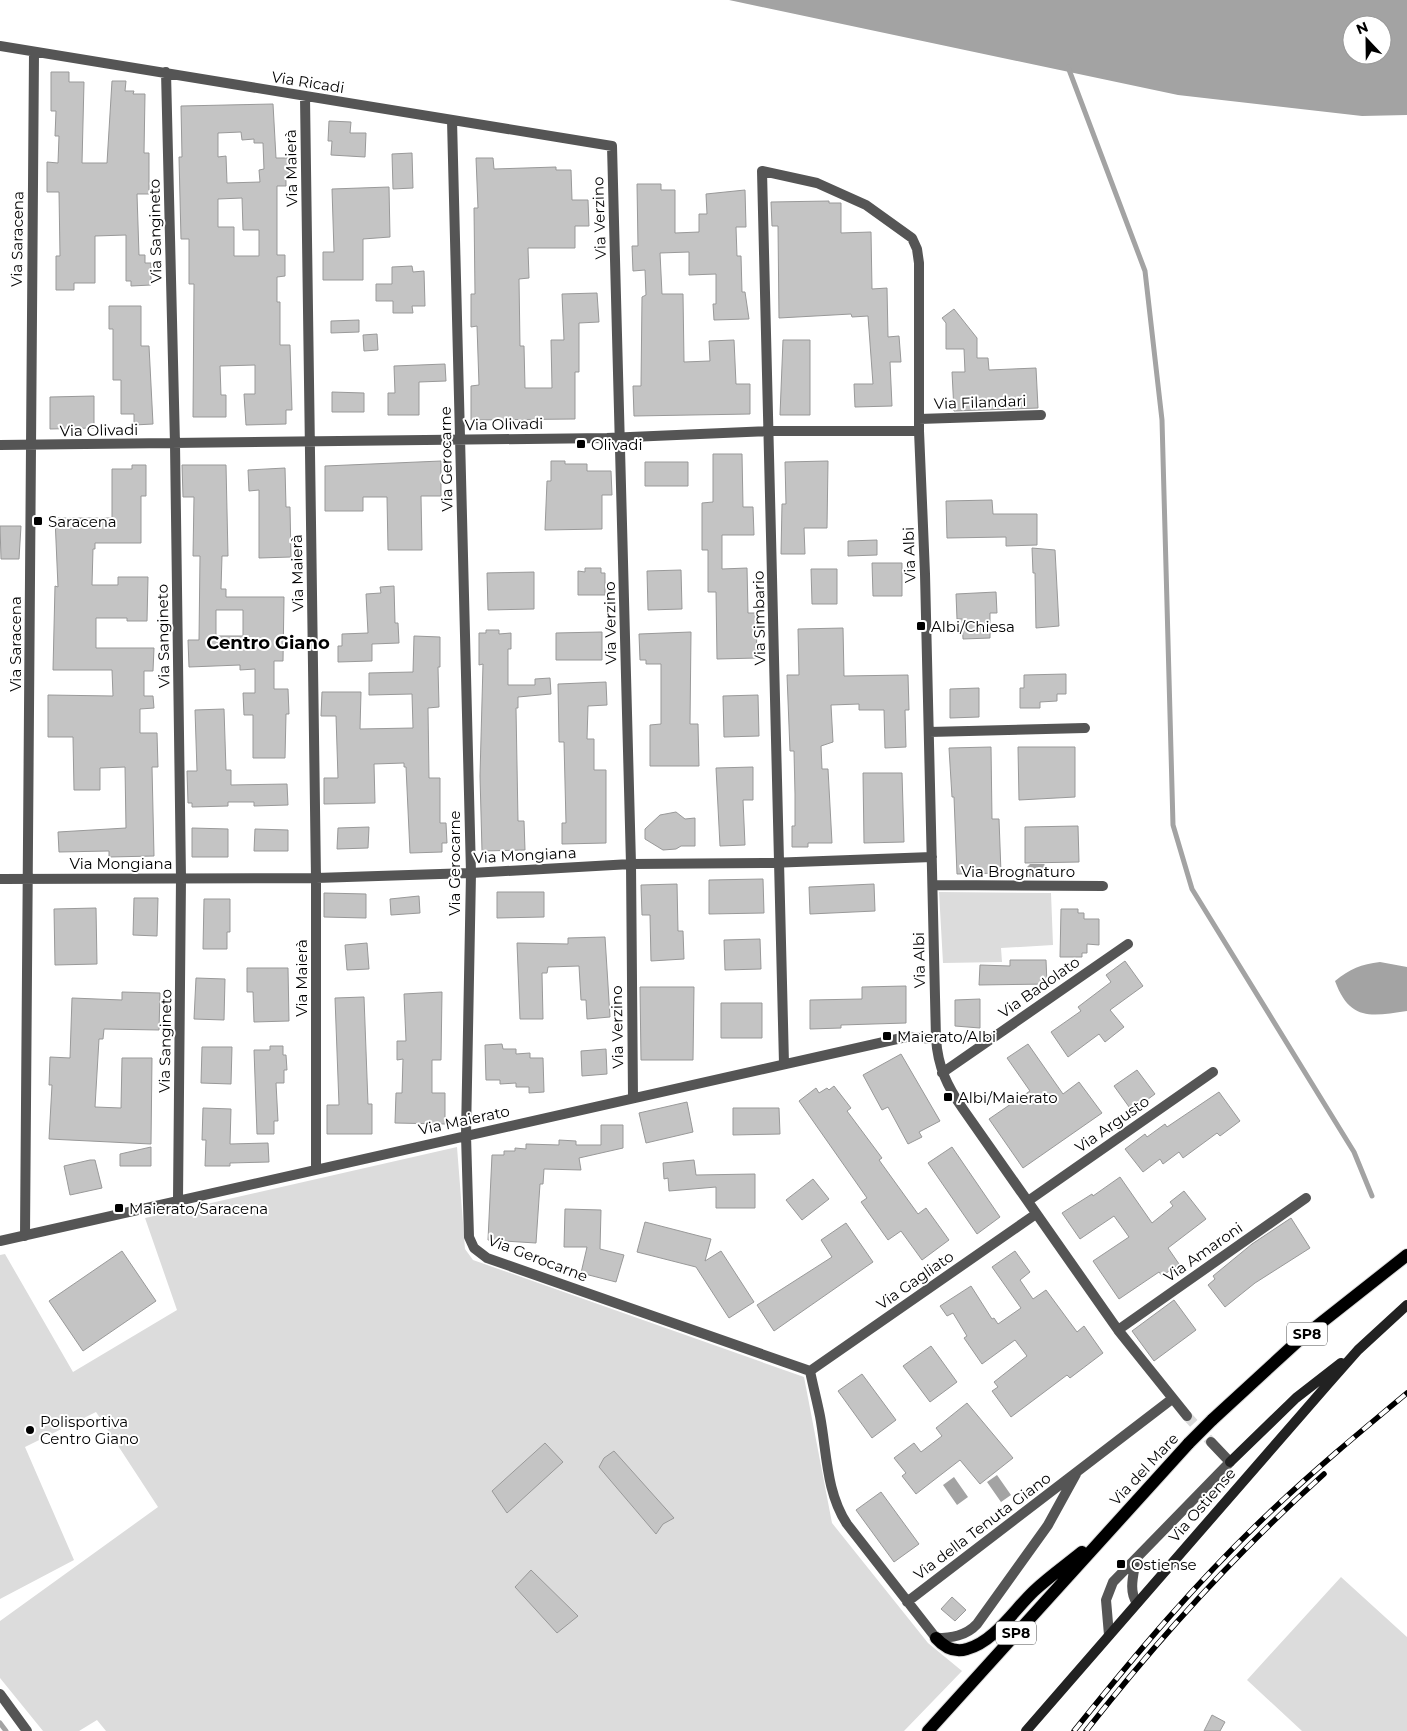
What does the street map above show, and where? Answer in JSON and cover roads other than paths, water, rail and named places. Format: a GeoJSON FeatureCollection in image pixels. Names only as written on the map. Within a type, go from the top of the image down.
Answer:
{"type":"FeatureCollection","features":[{"type":"Feature","properties":{"kind":"main road","name":"Via del Mare"},"geometry":{"type":"LineString","coordinates":[[928,1731],[1212,1420],[1298,1341],[1407,1255]]}},
{"type":"Feature","properties":{"kind":"main road","name":"Via Ostiense"},"geometry":{"type":"LineString","coordinates":[[1026,1731],[1358,1350],[1407,1305]]}},
{"type":"Feature","properties":{"kind":"main road"},"geometry":{"type":"LineString","coordinates":[[1230,1462],[1296,1398],[1358,1350]]}},
{"type":"Feature","properties":{"kind":"main road"},"geometry":{"type":"LineString","coordinates":[[936,1638],[946,1647],[957,1650],[968,1649],[981,1642],[1052,1575],[1105,1536]]}},
{"type":"Feature","properties":{"kind":"street","name":"Via Ricadi"},"geometry":{"type":"LineString","coordinates":[[0,46],[612,146]]}},
{"type":"Feature","properties":{"kind":"street","name":"Via Saracena"},"geometry":{"type":"LineString","coordinates":[[25,1236],[34,52]]}},
{"type":"Feature","properties":{"kind":"street","name":"Via Sangineto"},"geometry":{"type":"LineString","coordinates":[[166,72],[175,444],[181,878],[178,1200]]}},
{"type":"Feature","properties":{"kind":"street","name":"Via Maierà"},"geometry":{"type":"LineString","coordinates":[[305,97],[316,878],[316,1169]]}},
{"type":"Feature","properties":{"kind":"street","name":"Via Gerocarne"},"geometry":{"type":"LineString","coordinates":[[452,120],[470,873],[466,1135],[470,1237],[474,1248],[483,1256],[810,1371]]}},
{"type":"Feature","properties":{"kind":"street","name":"Via Verzino"},"geometry":{"type":"LineString","coordinates":[[612,146],[631,864],[633,1098]]}},
{"type":"Feature","properties":{"kind":"street","name":"Via Albi"},"geometry":{"type":"LineString","coordinates":[[762,171],[799,178],[837,190],[870,208],[912,238],[915,243],[919,263],[919,431],[929,732],[936,1039],[942,1073],[962,1109],[1118,1330],[1172,1400],[1187,1416]]}},
{"type":"Feature","properties":{"kind":"street","name":"Via Simbario"},"geometry":{"type":"LineString","coordinates":[[762,171],[770,431],[784,1064]]}},
{"type":"Feature","properties":{"kind":"street","name":"Via Filandari"},"geometry":{"type":"LineString","coordinates":[[920,419],[1041,415]]}},
{"type":"Feature","properties":{"kind":"street","name":"Via Olivadi"},"geometry":{"type":"LineString","coordinates":[[0,445],[621,437],[770,431],[919,431]]}},
{"type":"Feature","properties":{"kind":"street"},"geometry":{"type":"LineString","coordinates":[[929,732],[1085,728]]}},
{"type":"Feature","properties":{"kind":"street","name":"Via Mongiana"},"geometry":{"type":"LineString","coordinates":[[0,879],[316,878],[470,873],[631,864],[932,857]]}},
{"type":"Feature","properties":{"kind":"street","name":"Via Brognaturo"},"geometry":{"type":"LineString","coordinates":[[933,885],[1103,886]]}},
{"type":"Feature","properties":{"kind":"street","name":"Via Badolato"},"geometry":{"type":"LineString","coordinates":[[942,1073],[1128,944]]}},
{"type":"Feature","properties":{"kind":"street","name":"Via Maierato"},"geometry":{"type":"LineString","coordinates":[[0,1241],[906,1037],[936,1039]]}},
{"type":"Feature","properties":{"kind":"street","name":"Via Argusto"},"geometry":{"type":"LineString","coordinates":[[1028,1201],[1213,1072]]}},
{"type":"Feature","properties":{"kind":"street","name":"Via Amaroni"},"geometry":{"type":"LineString","coordinates":[[1118,1330],[1306,1198]]}},
{"type":"Feature","properties":{"kind":"street","name":"Via Gagliato"},"geometry":{"type":"LineString","coordinates":[[810,1371],[1036,1214]]}},
{"type":"Feature","properties":{"kind":"street","name":"Via della Tenuta Giano"},"geometry":{"type":"LineString","coordinates":[[810,1371],[836,1504],[847,1524],[936,1638],[959,1636],[969,1632],[977,1624],[1048,1525],[1076,1474]]}},
{"type":"Feature","properties":{"kind":"street","name":"Via della Tenuta Giano"},"geometry":{"type":"LineString","coordinates":[[907,1602],[1172,1400]]}},
{"type":"Feature","properties":{"kind":"street"},"geometry":{"type":"LineString","coordinates":[[1110,1635],[1106,1612],[1108,1593],[1113,1582],[1230,1462],[1211,1442]]}},
{"type":"Feature","properties":{"kind":"street"},"geometry":{"type":"LineString","coordinates":[[1136,1560],[1132,1585],[1134,1599],[1137,1603]]}},
{"type":"Feature","properties":{"kind":"street"},"geometry":{"type":"LineString","coordinates":[[0,1694],[27,1731]]}},
{"type":"Feature","properties":{"kind":"waterway"},"geometry":{"type":"LineString","coordinates":[[1068,67],[1145,271],[1162,420],[1173,825],[1192,889],[1354,1152],[1372,1196]]}},
{"type":"Feature","properties":{"kind":"waterway"},"geometry":{"type":"LineString","coordinates":[[0,1723],[6,1731]]}},
{"type":"Feature","properties":{"kind":"tunnel"},"geometry":{"type":"LineString","coordinates":[[1187,1416],[1211,1442]]}},
{"type":"Feature","properties":{"kind":"railway"},"geometry":{"type":"LineString","coordinates":[[1074,1731],[1168,1619],[1243,1538],[1286,1497],[1407,1393]]}},
{"type":"Feature","properties":{"kind":"railway"},"geometry":{"type":"LineString","coordinates":[[1086,1731],[1141,1663],[1199,1597],[1260,1534],[1324,1474]]}},
{"type":"Feature","properties":{"kind":"place","name":"Olivadi"},"geometry":{"type":"Point","coordinates":[581,444]}},
{"type":"Feature","properties":{"kind":"place","name":"Saracena"},"geometry":{"type":"Point","coordinates":[38,521]}},
{"type":"Feature","properties":{"kind":"place","name":"Albi/Chiesa"},"geometry":{"type":"Point","coordinates":[921,626]}},
{"type":"Feature","properties":{"kind":"place","name":"Maierato/Albi"},"geometry":{"type":"Point","coordinates":[887,1036]}},
{"type":"Feature","properties":{"kind":"place","name":"Albi/Maierato"},"geometry":{"type":"Point","coordinates":[948,1097]}},
{"type":"Feature","properties":{"kind":"place","name":"Maierato/Saracena"},"geometry":{"type":"Point","coordinates":[119,1208]}},
{"type":"Feature","properties":{"kind":"place","name":"Polisportiva Centro Giano"},"geometry":{"type":"Point","coordinates":[30,1430]}},
{"type":"Feature","properties":{"kind":"place","name":"Ostiense"},"geometry":{"type":"Point","coordinates":[1121,1564]}},
{"type":"Feature","properties":{"kind":"district","name":"Centro Giano"},"geometry":{"type":"Point","coordinates":[268,643]}}]}
